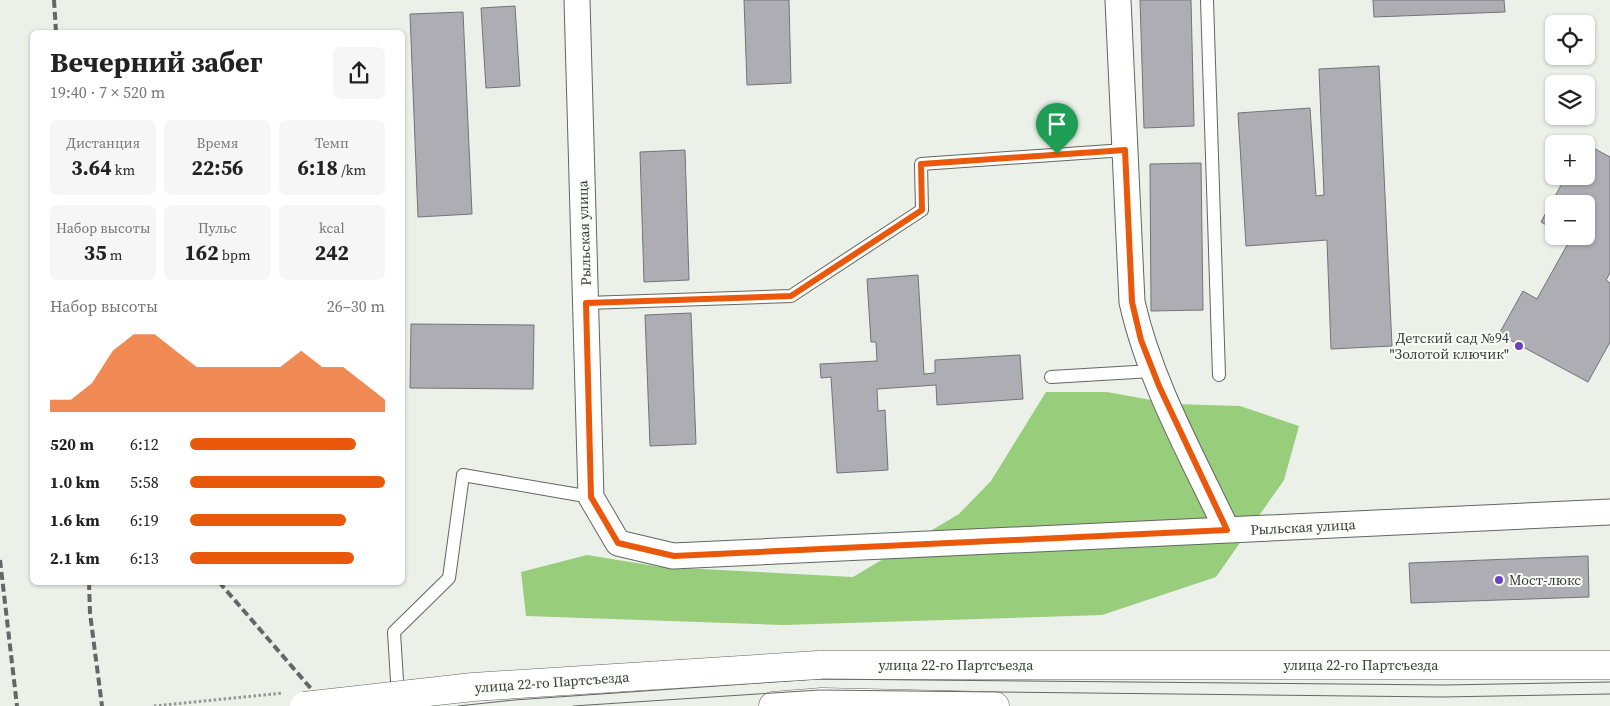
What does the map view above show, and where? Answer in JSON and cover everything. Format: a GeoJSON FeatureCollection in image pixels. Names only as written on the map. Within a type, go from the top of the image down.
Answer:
{"type":"FeatureCollection","features":[{"type":"Feature","properties":{"kind":"main road","name":"улица 22-го Партсъезда"},"geometry":{"type":"LineString","coordinates":[[304,706],[473,687],[818,665],[1610,665]]}},
{"type":"Feature","properties":{"kind":"main road"},"geometry":{"type":"LineString","coordinates":[[773,706],[822,702],[994,706]]}},
{"type":"Feature","properties":{"kind":"street","name":"Рыльская улица"},"geometry":{"type":"LineString","coordinates":[[577,0],[591,497],[618,543],[674,556],[1610,512]]}},
{"type":"Feature","properties":{"kind":"street"},"geometry":{"type":"LineString","coordinates":[[1118,0],[1132,302],[1141,340],[1152,371],[1227,530]]}},
{"type":"Feature","properties":{"kind":"lane"},"geometry":{"type":"LineString","coordinates":[[1207,0],[1219,375]]}},
{"type":"Feature","properties":{"kind":"lane"},"geometry":{"type":"LineString","coordinates":[[586,303],[791,296],[922,210],[921,164],[1125,150]]}},
{"type":"Feature","properties":{"kind":"lane"},"geometry":{"type":"LineString","coordinates":[[1051,377],[1152,371]]}},
{"type":"Feature","properties":{"kind":"lane"},"geometry":{"type":"LineString","coordinates":[[399,706],[394,632],[449,578],[463,475],[591,497]]}},
{"type":"Feature","properties":{"kind":"green space"},"geometry":{"type":"Polygon","coordinates":[[[1046,392],[1107,392],[1173,404],[1240,406],[1299,426],[1284,480],[1216,577],[1102,615],[783,625],[526,616],[521,572],[587,555],[661,567],[853,577],[959,514],[991,481],[1046,392]]]}},
{"type":"Feature","properties":{"kind":"building"},"geometry":{"type":"Polygon","coordinates":[[[744,0],[789,0],[791,83],[747,85],[744,0]]]}},
{"type":"Feature","properties":{"kind":"building"},"geometry":{"type":"Polygon","coordinates":[[[1140,0],[1191,0],[1194,126],[1144,128],[1140,0]]]}},
{"type":"Feature","properties":{"kind":"building"},"geometry":{"type":"Polygon","coordinates":[[[1373,0],[1504,0],[1505,12],[1374,17],[1373,0]]]}},
{"type":"Feature","properties":{"kind":"building"},"geometry":{"type":"Polygon","coordinates":[[[515,6],[520,86],[486,88],[481,8],[515,6]]]}},
{"type":"Feature","properties":{"kind":"building"},"geometry":{"type":"Polygon","coordinates":[[[463,12],[472,214],[418,217],[410,14],[463,12]]]}},
{"type":"Feature","properties":{"kind":"building"},"geometry":{"type":"Polygon","coordinates":[[[1379,66],[1392,346],[1331,349],[1327,240],[1246,246],[1238,113],[1310,108],[1316,196],[1324,195],[1319,69],[1379,66]]]}},
{"type":"Feature","properties":{"kind":"building"},"geometry":{"type":"Polygon","coordinates":[[[1595,149],[1610,157],[1610,273],[1606,280],[1610,283],[1610,342],[1588,382],[1499,334],[1523,291],[1537,299],[1567,245],[1595,245],[1595,195],[1556,195],[1561,185],[1595,185],[1595,149]]]}},
{"type":"Feature","properties":{"kind":"building"},"geometry":{"type":"Polygon","coordinates":[[[685,150],[689,280],[644,282],[640,152],[685,150]]]}},
{"type":"Feature","properties":{"kind":"building"},"geometry":{"type":"Polygon","coordinates":[[[1201,163],[1203,310],[1151,311],[1150,164],[1201,163]]]}},
{"type":"Feature","properties":{"kind":"building"},"geometry":{"type":"Polygon","coordinates":[[[1545,215],[1545,224],[1541,222],[1545,215]]]}},
{"type":"Feature","properties":{"kind":"building"},"geometry":{"type":"Polygon","coordinates":[[[918,275],[924,374],[935,373],[935,360],[1020,355],[1023,399],[937,405],[936,385],[877,389],[878,411],[885,410],[888,470],[837,473],[831,377],[821,378],[820,364],[877,361],[876,342],[871,342],[867,279],[918,275]]]}},
{"type":"Feature","properties":{"kind":"building"},"geometry":{"type":"Polygon","coordinates":[[[691,313],[696,444],[650,446],[645,315],[691,313]]]}},
{"type":"Feature","properties":{"kind":"building"},"geometry":{"type":"Polygon","coordinates":[[[411,324],[534,325],[533,389],[410,388],[411,324]]]}},
{"type":"Feature","properties":{"kind":"building","name":"Мост-люкс"},"geometry":{"type":"Polygon","coordinates":[[[1588,556],[1589,597],[1411,603],[1409,563],[1588,556]]]}},
{"type":"Feature","properties":{"kind":"tram line"},"geometry":{"type":"LineString","coordinates":[[458,706],[514,700],[818,679],[1445,685],[1610,682]]}},
{"type":"Feature","properties":{"kind":"tram line"},"geometry":{"type":"LineString","coordinates":[[573,706],[819,690],[1442,697],[1610,694]]}},
{"type":"Feature","properties":{"kind":"railway"},"geometry":{"type":"LineString","coordinates":[[54,0],[56,30]]}},
{"type":"Feature","properties":{"kind":"railway"},"geometry":{"type":"LineString","coordinates":[[0,560],[17,706]]}},
{"type":"Feature","properties":{"kind":"railway"},"geometry":{"type":"LineString","coordinates":[[89,585],[90,613],[102,706]]}},
{"type":"Feature","properties":{"kind":"railway"},"geometry":{"type":"LineString","coordinates":[[222,585],[326,706]]}},
{"type":"Feature","properties":{"kind":"place","name":"Детский сад №94 \"Золотой ключик\""},"geometry":{"type":"Point","coordinates":[1519,346]}},
{"type":"Feature","properties":{"kind":"place","name":"Мост-люкс"},"geometry":{"type":"Point","coordinates":[1499,580]}},
{"type":"Feature","properties":{"kind":"route"},"geometry":{"type":"LineString","coordinates":[[1125,150],[1132,302],[1141,340],[1152,371],[1227,530],[674,556],[618,543],[591,497],[586,303],[791,296],[922,210],[921,164],[1057,154],[1125,150]]}}]}
